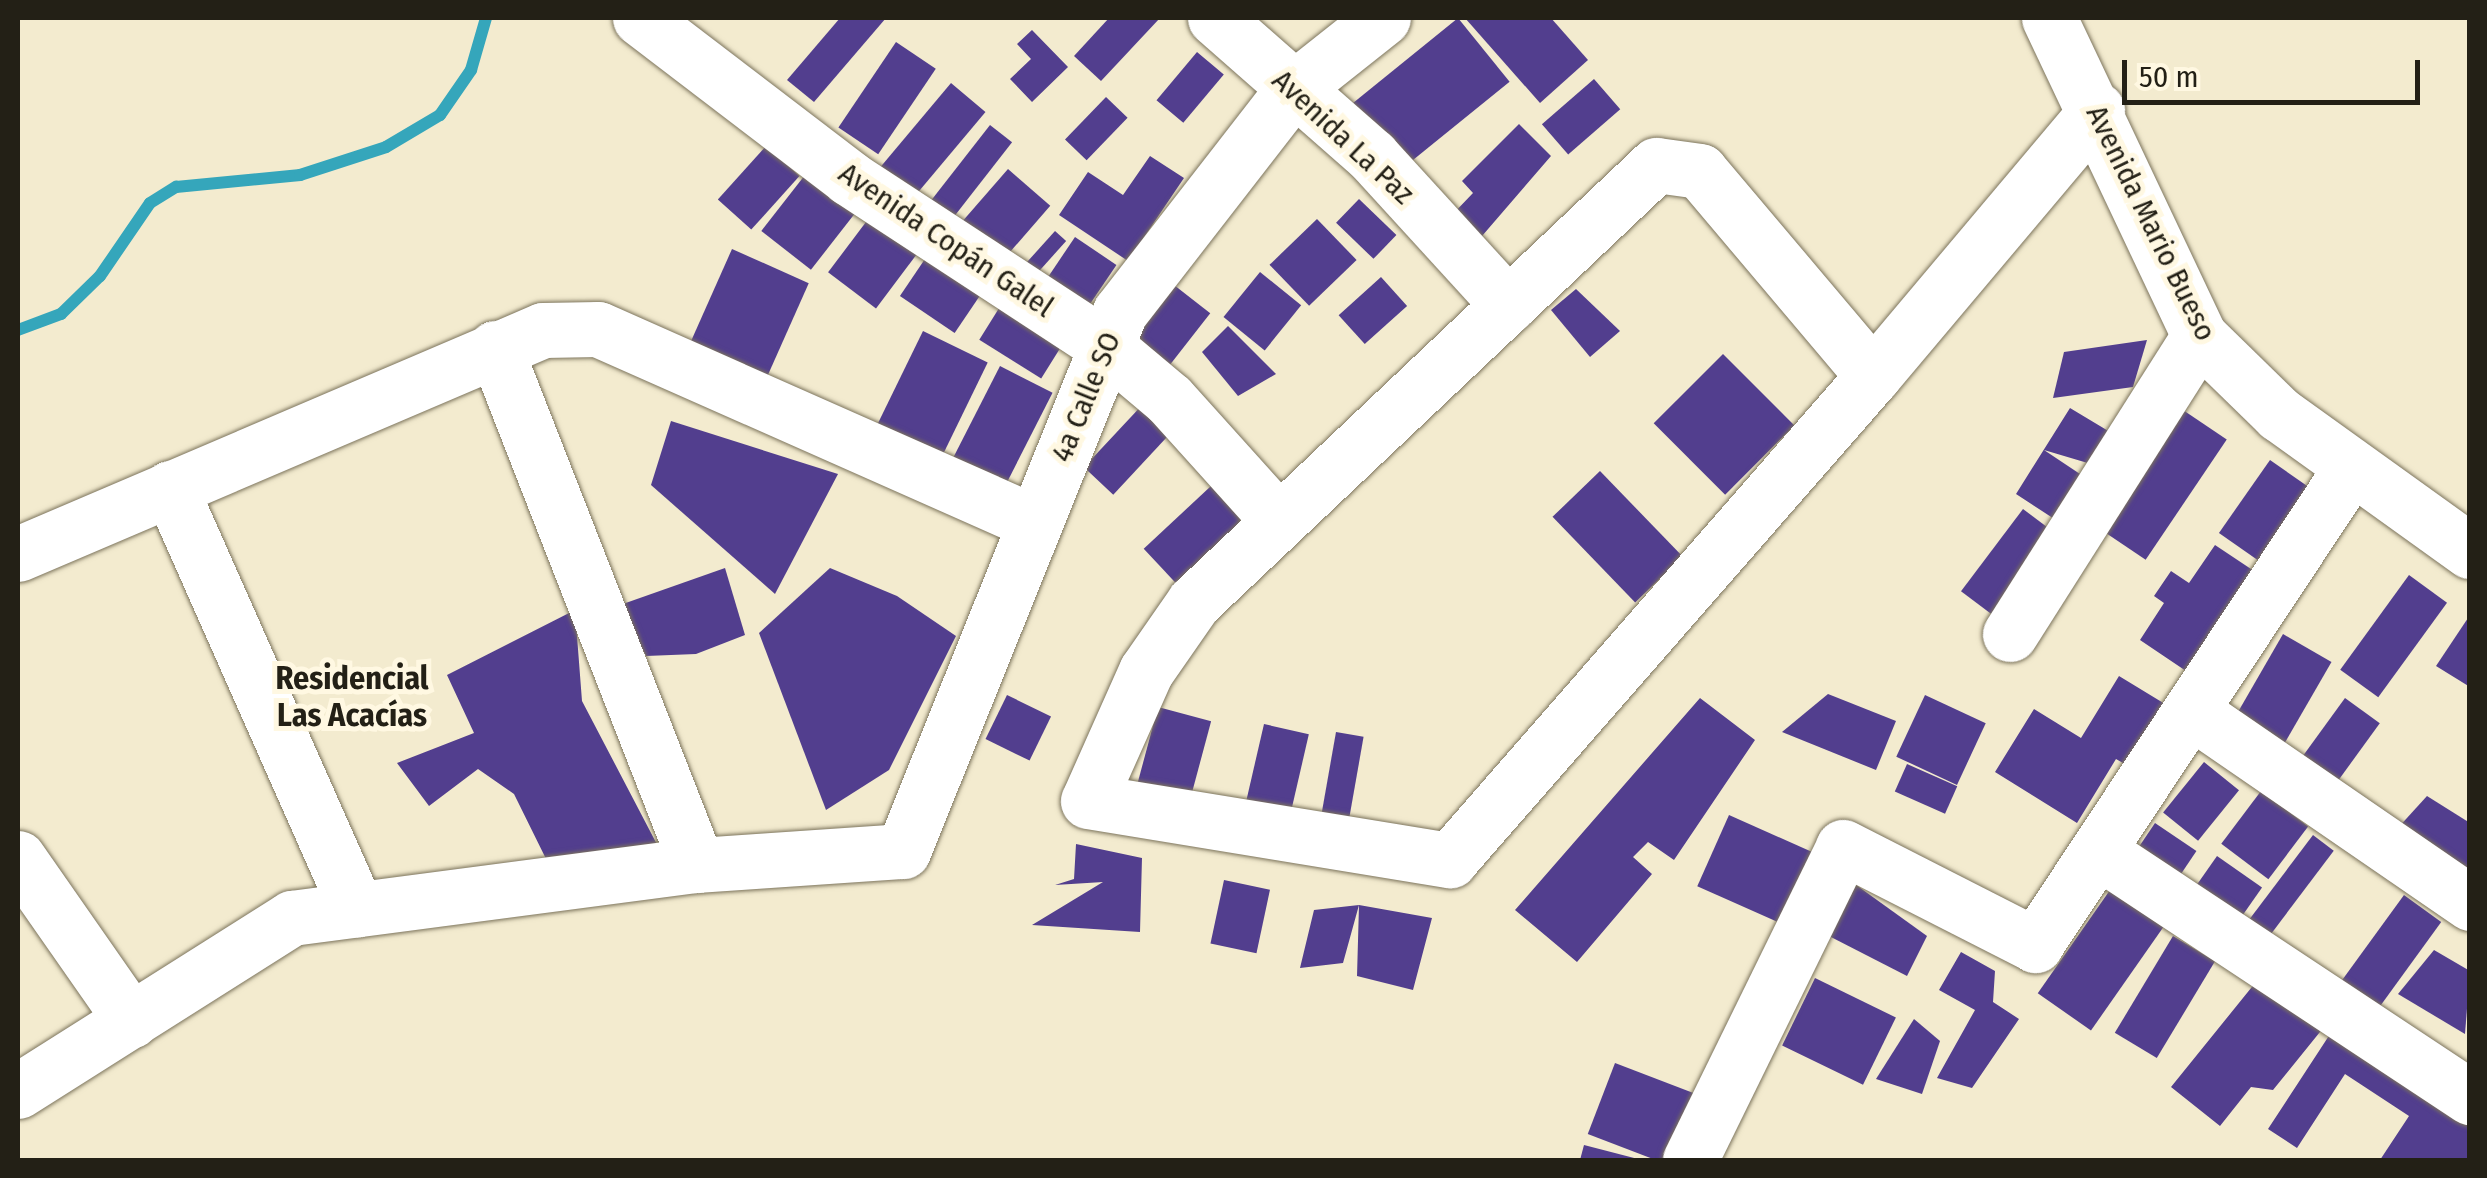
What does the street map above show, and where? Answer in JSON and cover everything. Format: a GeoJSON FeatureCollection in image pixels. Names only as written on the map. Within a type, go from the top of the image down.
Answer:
{"type":"FeatureCollection","features":[{"type":"Feature","properties":{"kind":"street","name":"Avenida Copán Galel"},"geometry":{"type":"LineString","coordinates":[[640,18],[849,178],[1106,346],[1181,411],[1279,521]]}},
{"type":"Feature","properties":{"kind":"street","name":"Avenida La Paz"},"geometry":{"type":"LineString","coordinates":[[1215,18],[1292,90],[1372,156],[1508,305]]}},
{"type":"Feature","properties":{"kind":"street","name":"4a Calle SO"},"geometry":{"type":"LineString","coordinates":[[697,865],[902,852],[1106,346],[1142,274],[1292,90],[1383,18]]}},
{"type":"Feature","properties":{"kind":"street","name":"Avenida Mario Bueso"},"geometry":{"type":"LineString","coordinates":[[2049,18],[2097,110],[2199,336],[2230,374],[2351,468],[2470,551]]}},
{"type":"Feature","properties":{"kind":"street"},"geometry":{"type":"LineString","coordinates":[[1874,376],[1700,171],[1676,164],[1656,165],[1194,602],[1146,671],[1088,801],[1450,860],[1874,376],[2097,110]]}},
{"type":"Feature","properties":{"kind":"street"},"geometry":{"type":"LineString","coordinates":[[18,554],[543,330],[598,329],[1035,523]]}},
{"type":"Feature","properties":{"kind":"street"},"geometry":{"type":"LineString","coordinates":[[2010,634],[2199,336]]}},
{"type":"Feature","properties":{"kind":"street"},"geometry":{"type":"LineString","coordinates":[[18,1091],[292,918],[697,865],[495,348]]}},
{"type":"Feature","properties":{"kind":"street"},"geometry":{"type":"LineString","coordinates":[[1690,1160],[1843,847],[2035,945],[2351,468]]}},
{"type":"Feature","properties":{"kind":"street"},"geometry":{"type":"LineString","coordinates":[[170,488],[357,909]]}},
{"type":"Feature","properties":{"kind":"street"},"geometry":{"type":"LineString","coordinates":[[2191,711],[2470,903]]}},
{"type":"Feature","properties":{"kind":"street"},"geometry":{"type":"LineString","coordinates":[[2098,851],[2470,1097]]}},
{"type":"Feature","properties":{"kind":"street"},"geometry":{"type":"LineString","coordinates":[[18,858],[130,1020]]}},
{"type":"Feature","properties":{"kind":"building"},"geometry":{"type":"Polygon","coordinates":[[[840,18],[886,18],[814,102],[787,80],[840,18]]]}},
{"type":"Feature","properties":{"kind":"building"},"geometry":{"type":"Polygon","coordinates":[[[1109,18],[1160,18],[1101,81],[1074,56],[1109,18]]]}},
{"type":"Feature","properties":{"kind":"building"},"geometry":{"type":"Polygon","coordinates":[[[1458,18],[1510,82],[1398,172],[1347,108],[1458,18]]]}},
{"type":"Feature","properties":{"kind":"building"},"geometry":{"type":"Polygon","coordinates":[[[1465,18],[1551,18],[1588,60],[1540,103],[1465,18]]]}},
{"type":"Feature","properties":{"kind":"building"},"geometry":{"type":"Polygon","coordinates":[[[1032,30],[1068,67],[1032,102],[1010,79],[1031,59],[1017,44],[1032,30]]]}},
{"type":"Feature","properties":{"kind":"building"},"geometry":{"type":"Polygon","coordinates":[[[896,42],[936,69],[878,154],[838,127],[896,42]]]}},
{"type":"Feature","properties":{"kind":"building"},"geometry":{"type":"Polygon","coordinates":[[[1197,52],[1224,74],[1183,123],[1157,100],[1197,52]]]}},
{"type":"Feature","properties":{"kind":"building"},"geometry":{"type":"Polygon","coordinates":[[[1594,79],[1620,109],[1568,154],[1542,124],[1594,79]]]}},
{"type":"Feature","properties":{"kind":"building"},"geometry":{"type":"Polygon","coordinates":[[[951,83],[985,112],[913,198],[879,169],[951,83]]]}},
{"type":"Feature","properties":{"kind":"building"},"geometry":{"type":"Polygon","coordinates":[[[1106,97],[1128,118],[1087,160],[1065,139],[1106,97]]]}},
{"type":"Feature","properties":{"kind":"building"},"geometry":{"type":"Polygon","coordinates":[[[1519,124],[1551,156],[1476,243],[1450,217],[1473,193],[1462,181],[1519,124]]]}},
{"type":"Feature","properties":{"kind":"building"},"geometry":{"type":"Polygon","coordinates":[[[990,125],[1012,142],[953,218],[931,201],[990,125]]]}},
{"type":"Feature","properties":{"kind":"building"},"geometry":{"type":"Polygon","coordinates":[[[766,146],[799,176],[751,230],[718,200],[766,146]]]}},
{"type":"Feature","properties":{"kind":"building"},"geometry":{"type":"Polygon","coordinates":[[[1150,156],[1184,178],[1128,261],[1059,215],[1088,172],[1123,195],[1150,156]]]}},
{"type":"Feature","properties":{"kind":"building"},"geometry":{"type":"Polygon","coordinates":[[[1008,169],[1050,206],[1004,259],[962,222],[1008,169]]]}},
{"type":"Feature","properties":{"kind":"building"},"geometry":{"type":"Polygon","coordinates":[[[805,175],[855,214],[811,270],[761,231],[805,175]]]}},
{"type":"Feature","properties":{"kind":"building"},"geometry":{"type":"Polygon","coordinates":[[[1359,199],[1396,235],[1373,259],[1336,223],[1359,199]]]}},
{"type":"Feature","properties":{"kind":"building"},"geometry":{"type":"Polygon","coordinates":[[[869,218],[917,254],[876,308],[828,272],[869,218]]]}},
{"type":"Feature","properties":{"kind":"building"},"geometry":{"type":"Polygon","coordinates":[[[1317,219],[1357,260],[1309,306],[1270,265],[1317,219]]]}},
{"type":"Feature","properties":{"kind":"building"},"geometry":{"type":"Polygon","coordinates":[[[1055,231],[1066,241],[1029,282],[1018,272],[1055,231]]]}},
{"type":"Feature","properties":{"kind":"building"},"geometry":{"type":"Polygon","coordinates":[[[1075,237],[1116,265],[1082,316],[1040,288],[1075,237]]]}},
{"type":"Feature","properties":{"kind":"building"},"geometry":{"type":"Polygon","coordinates":[[[732,249],[809,283],[761,390],[684,356],[732,249]]]}},
{"type":"Feature","properties":{"kind":"building"},"geometry":{"type":"Polygon","coordinates":[[[929,253],[984,290],[955,333],[900,296],[929,253]]]}},
{"type":"Feature","properties":{"kind":"building"},"geometry":{"type":"Polygon","coordinates":[[[1260,272],[1301,305],[1265,350],[1223,317],[1260,272]]]}},
{"type":"Feature","properties":{"kind":"building"},"geometry":{"type":"Polygon","coordinates":[[[1381,277],[1407,306],[1365,344],[1339,315],[1381,277]]]}},
{"type":"Feature","properties":{"kind":"building"},"geometry":{"type":"Polygon","coordinates":[[[1174,285],[1210,313],[1169,366],[1133,338],[1174,285]]]}},
{"type":"Feature","properties":{"kind":"building"},"geometry":{"type":"Polygon","coordinates":[[[1576,289],[1620,331],[1590,357],[1551,310],[1576,289]]]}},
{"type":"Feature","properties":{"kind":"building"},"geometry":{"type":"Polygon","coordinates":[[[1001,305],[1063,344],[1041,378],[979,340],[1001,305]]]}},
{"type":"Feature","properties":{"kind":"building"},"geometry":{"type":"Polygon","coordinates":[[[1228,326],[1276,374],[1238,396],[1202,352],[1228,326]]]}},
{"type":"Feature","properties":{"kind":"building"},"geometry":{"type":"Polygon","coordinates":[[[923,331],[988,363],[940,460],[876,428],[923,331]]]}},
{"type":"Feature","properties":{"kind":"building"},"geometry":{"type":"Polygon","coordinates":[[[2147,340],[2133,387],[2053,398],[2064,352],[2147,340]]]}},
{"type":"Feature","properties":{"kind":"building"},"geometry":{"type":"Polygon","coordinates":[[[1723,354],[1794,425],[1725,495],[1654,423],[1723,354]]]}},
{"type":"Feature","properties":{"kind":"building"},"geometry":{"type":"Polygon","coordinates":[[[1000,366],[1053,393],[1003,490],[951,463],[1000,366]]]}},
{"type":"Feature","properties":{"kind":"building"},"geometry":{"type":"Polygon","coordinates":[[[1144,403],[1173,430],[1113,495],[1084,467],[1144,403]]]}},
{"type":"Feature","properties":{"kind":"building"},"geometry":{"type":"Polygon","coordinates":[[[2177,406],[2227,440],[2146,560],[2096,526],[2177,406]]]}},
{"type":"Feature","properties":{"kind":"building"},"geometry":{"type":"Polygon","coordinates":[[[2070,408],[2110,432],[2091,464],[2044,450],[2092,482],[2065,526],[2016,494],[2070,408]]]}},
{"type":"Feature","properties":{"kind":"building"},"geometry":{"type":"Polygon","coordinates":[[[671,421],[838,474],[775,594],[651,485],[671,421]]]}},
{"type":"Feature","properties":{"kind":"building"},"geometry":{"type":"Polygon","coordinates":[[[2270,460],[2315,492],[2264,564],[2219,533],[2270,460]]]}},
{"type":"Feature","properties":{"kind":"building"},"geometry":{"type":"Polygon","coordinates":[[[1600,471],[1683,557],[1635,602],[1553,517],[1600,471]]]}},
{"type":"Feature","properties":{"kind":"building"},"geometry":{"type":"Polygon","coordinates":[[[1211,486],[1243,520],[1176,583],[1144,549],[1211,486]]]}},
{"type":"Feature","properties":{"kind":"building"},"geometry":{"type":"Polygon","coordinates":[[[2023,509],[2055,533],[1993,615],[1961,591],[2023,509]]]}},
{"type":"Feature","properties":{"kind":"building"},"geometry":{"type":"Polygon","coordinates":[[[2215,545],[2254,571],[2186,671],[2140,640],[2164,603],[2154,596],[2171,571],[2189,583],[2215,545]]]}},
{"type":"Feature","properties":{"kind":"building"},"geometry":{"type":"Polygon","coordinates":[[[725,568],[745,635],[696,654],[646,656],[620,605],[725,568]]]}},
{"type":"Feature","properties":{"kind":"building"},"geometry":{"type":"Polygon","coordinates":[[[830,568],[897,596],[956,636],[889,770],[826,810],[759,633],[830,568]]]}},
{"type":"Feature","properties":{"kind":"building"},"geometry":{"type":"Polygon","coordinates":[[[2409,575],[2447,603],[2378,697],[2340,670],[2409,575]]]}},
{"type":"Feature","properties":{"kind":"building"},"geometry":{"type":"Polygon","coordinates":[[[575,610],[582,701],[661,852],[551,869],[514,794],[478,769],[429,806],[397,763],[474,733],[447,675],[575,610]]]}},
{"type":"Feature","properties":{"kind":"building"},"geometry":{"type":"Polygon","coordinates":[[[2470,615],[2470,687],[2436,666],[2470,615]]]}},
{"type":"Feature","properties":{"kind":"building"},"geometry":{"type":"Polygon","coordinates":[[[2283,634],[2331,662],[2267,774],[2218,746],[2283,634]]]}},
{"type":"Feature","properties":{"kind":"building"},"geometry":{"type":"Polygon","coordinates":[[[2119,676],[2165,704],[2130,767],[2116,759],[2077,823],[1995,772],[2034,709],[2081,738],[2119,676]]]}},
{"type":"Feature","properties":{"kind":"building"},"geometry":{"type":"Polygon","coordinates":[[[1828,694],[1896,721],[1876,770],[1782,732],[1828,694]]]}},
{"type":"Feature","properties":{"kind":"building"},"geometry":{"type":"Polygon","coordinates":[[[1007,695],[1051,716],[1030,761],[986,739],[1007,695]]]}},
{"type":"Feature","properties":{"kind":"building"},"geometry":{"type":"Polygon","coordinates":[[[1925,695],[1986,723],[1957,785],[1896,757],[1925,695]]]}},
{"type":"Feature","properties":{"kind":"building"},"geometry":{"type":"Polygon","coordinates":[[[1700,698],[1755,740],[1674,860],[1648,842],[1633,857],[1652,874],[1577,962],[1515,910],[1700,698]]]}},
{"type":"Feature","properties":{"kind":"building"},"geometry":{"type":"Polygon","coordinates":[[[2345,698],[2380,723],[2324,800],[2289,775],[2345,698]]]}},
{"type":"Feature","properties":{"kind":"building"},"geometry":{"type":"Polygon","coordinates":[[[1158,707],[1211,721],[1189,803],[1136,789],[1158,707]]]}},
{"type":"Feature","properties":{"kind":"building"},"geometry":{"type":"Polygon","coordinates":[[[1264,724],[1309,734],[1288,824],[1243,814],[1264,724]]]}},
{"type":"Feature","properties":{"kind":"building"},"geometry":{"type":"Polygon","coordinates":[[[1336,732],[1364,737],[1347,833],[1319,829],[1336,732]]]}},
{"type":"Feature","properties":{"kind":"building"},"geometry":{"type":"Polygon","coordinates":[[[2204,762],[2239,790],[2198,841],[2163,813],[2204,762]]]}},
{"type":"Feature","properties":{"kind":"building"},"geometry":{"type":"Polygon","coordinates":[[[1907,764],[1957,786],[1945,814],[1895,791],[1907,764]]]}},
{"type":"Feature","properties":{"kind":"building"},"geometry":{"type":"Polygon","coordinates":[[[2261,791],[2308,827],[2268,879],[2221,844],[2261,791]]]}},
{"type":"Feature","properties":{"kind":"building"},"geometry":{"type":"Polygon","coordinates":[[[2427,796],[2470,823],[2470,865],[2450,891],[2386,841],[2427,796]]]}},
{"type":"Feature","properties":{"kind":"building"},"geometry":{"type":"Polygon","coordinates":[[[1729,815],[1819,855],[1788,927],[1697,886],[1729,815]]]}},
{"type":"Feature","properties":{"kind":"building"},"geometry":{"type":"Polygon","coordinates":[[[2155,823],[2196,851],[2168,892],[2127,864],[2155,823]]]}},
{"type":"Feature","properties":{"kind":"building"},"geometry":{"type":"Polygon","coordinates":[[[2313,835],[2334,851],[2265,942],[2244,926],[2313,835]]]}},
{"type":"Feature","properties":{"kind":"building"},"geometry":{"type":"Polygon","coordinates":[[[1076,844],[1142,858],[1140,932],[1032,925],[1103,882],[1055,885],[1074,879],[1076,844]]]}},
{"type":"Feature","properties":{"kind":"building"},"geometry":{"type":"Polygon","coordinates":[[[2217,856],[2262,888],[2233,929],[2188,898],[2217,856]]]}},
{"type":"Feature","properties":{"kind":"building"},"geometry":{"type":"Polygon","coordinates":[[[1224,880],[1270,890],[1256,953],[1210,944],[1224,880]]]}},
{"type":"Feature","properties":{"kind":"building"},"geometry":{"type":"Polygon","coordinates":[[[1852,882],[1927,936],[1907,976],[1827,935],[1852,882]]]}},
{"type":"Feature","properties":{"kind":"building"},"geometry":{"type":"Polygon","coordinates":[[[2110,890],[2163,927],[2091,1030],[2038,993],[2110,890]]]}},
{"type":"Feature","properties":{"kind":"building"},"geometry":{"type":"Polygon","coordinates":[[[2404,895],[2441,922],[2363,1030],[2326,1003],[2404,895]]]}},
{"type":"Feature","properties":{"kind":"building"},"geometry":{"type":"Polygon","coordinates":[[[1359,905],[1432,918],[1413,990],[1357,976],[1359,905]]]}},
{"type":"Feature","properties":{"kind":"building"},"geometry":{"type":"Polygon","coordinates":[[[1359,905],[1343,963],[1300,968],[1314,910],[1359,905]]]}},
{"type":"Feature","properties":{"kind":"building"},"geometry":{"type":"Polygon","coordinates":[[[2173,936],[2215,961],[2157,1058],[2115,1033],[2173,936]]]}},
{"type":"Feature","properties":{"kind":"building"},"geometry":{"type":"Polygon","coordinates":[[[2434,950],[2470,971],[2465,1034],[2398,994],[2434,950]]]}},
{"type":"Feature","properties":{"kind":"building"},"geometry":{"type":"Polygon","coordinates":[[[1961,952],[1995,971],[1993,1002],[2019,1019],[1972,1088],[1937,1078],[1975,1010],[1939,990],[1961,952]]]}},
{"type":"Feature","properties":{"kind":"building"},"geometry":{"type":"Polygon","coordinates":[[[2264,972],[2328,1022],[2273,1090],[2251,1087],[2220,1126],[2171,1087],[2264,972]]]}},
{"type":"Feature","properties":{"kind":"building"},"geometry":{"type":"Polygon","coordinates":[[[1815,978],[1896,1017],[1863,1085],[1782,1045],[1815,978]]]}},
{"type":"Feature","properties":{"kind":"building"},"geometry":{"type":"Polygon","coordinates":[[[1914,1019],[1940,1041],[1922,1094],[1876,1079],[1914,1019]]]}},
{"type":"Feature","properties":{"kind":"building"},"geometry":{"type":"Polygon","coordinates":[[[2336,1025],[2470,1113],[2470,1160],[2380,1160],[2409,1116],[2345,1074],[2297,1148],[2268,1129],[2336,1025]]]}},
{"type":"Feature","properties":{"kind":"building"},"geometry":{"type":"Polygon","coordinates":[[[1615,1063],[1695,1094],[1670,1160],[1656,1160],[1588,1134],[1615,1063]]]}},
{"type":"Feature","properties":{"kind":"building"},"geometry":{"type":"Polygon","coordinates":[[[1584,1145],[1638,1159],[1638,1160],[1580,1160],[1584,1145]]]}},
{"type":"Feature","properties":{"kind":"waterway"},"geometry":{"type":"LineString","coordinates":[[18,330],[61,314],[100,276],[150,203],[176,187],[300,175],[386,147],[440,115],[471,70],[486,18]]}},
{"type":"Feature","properties":{"kind":"district","name":"Residencial Las Acacías"},"geometry":{"type":"Point","coordinates":[352,698]}}]}
